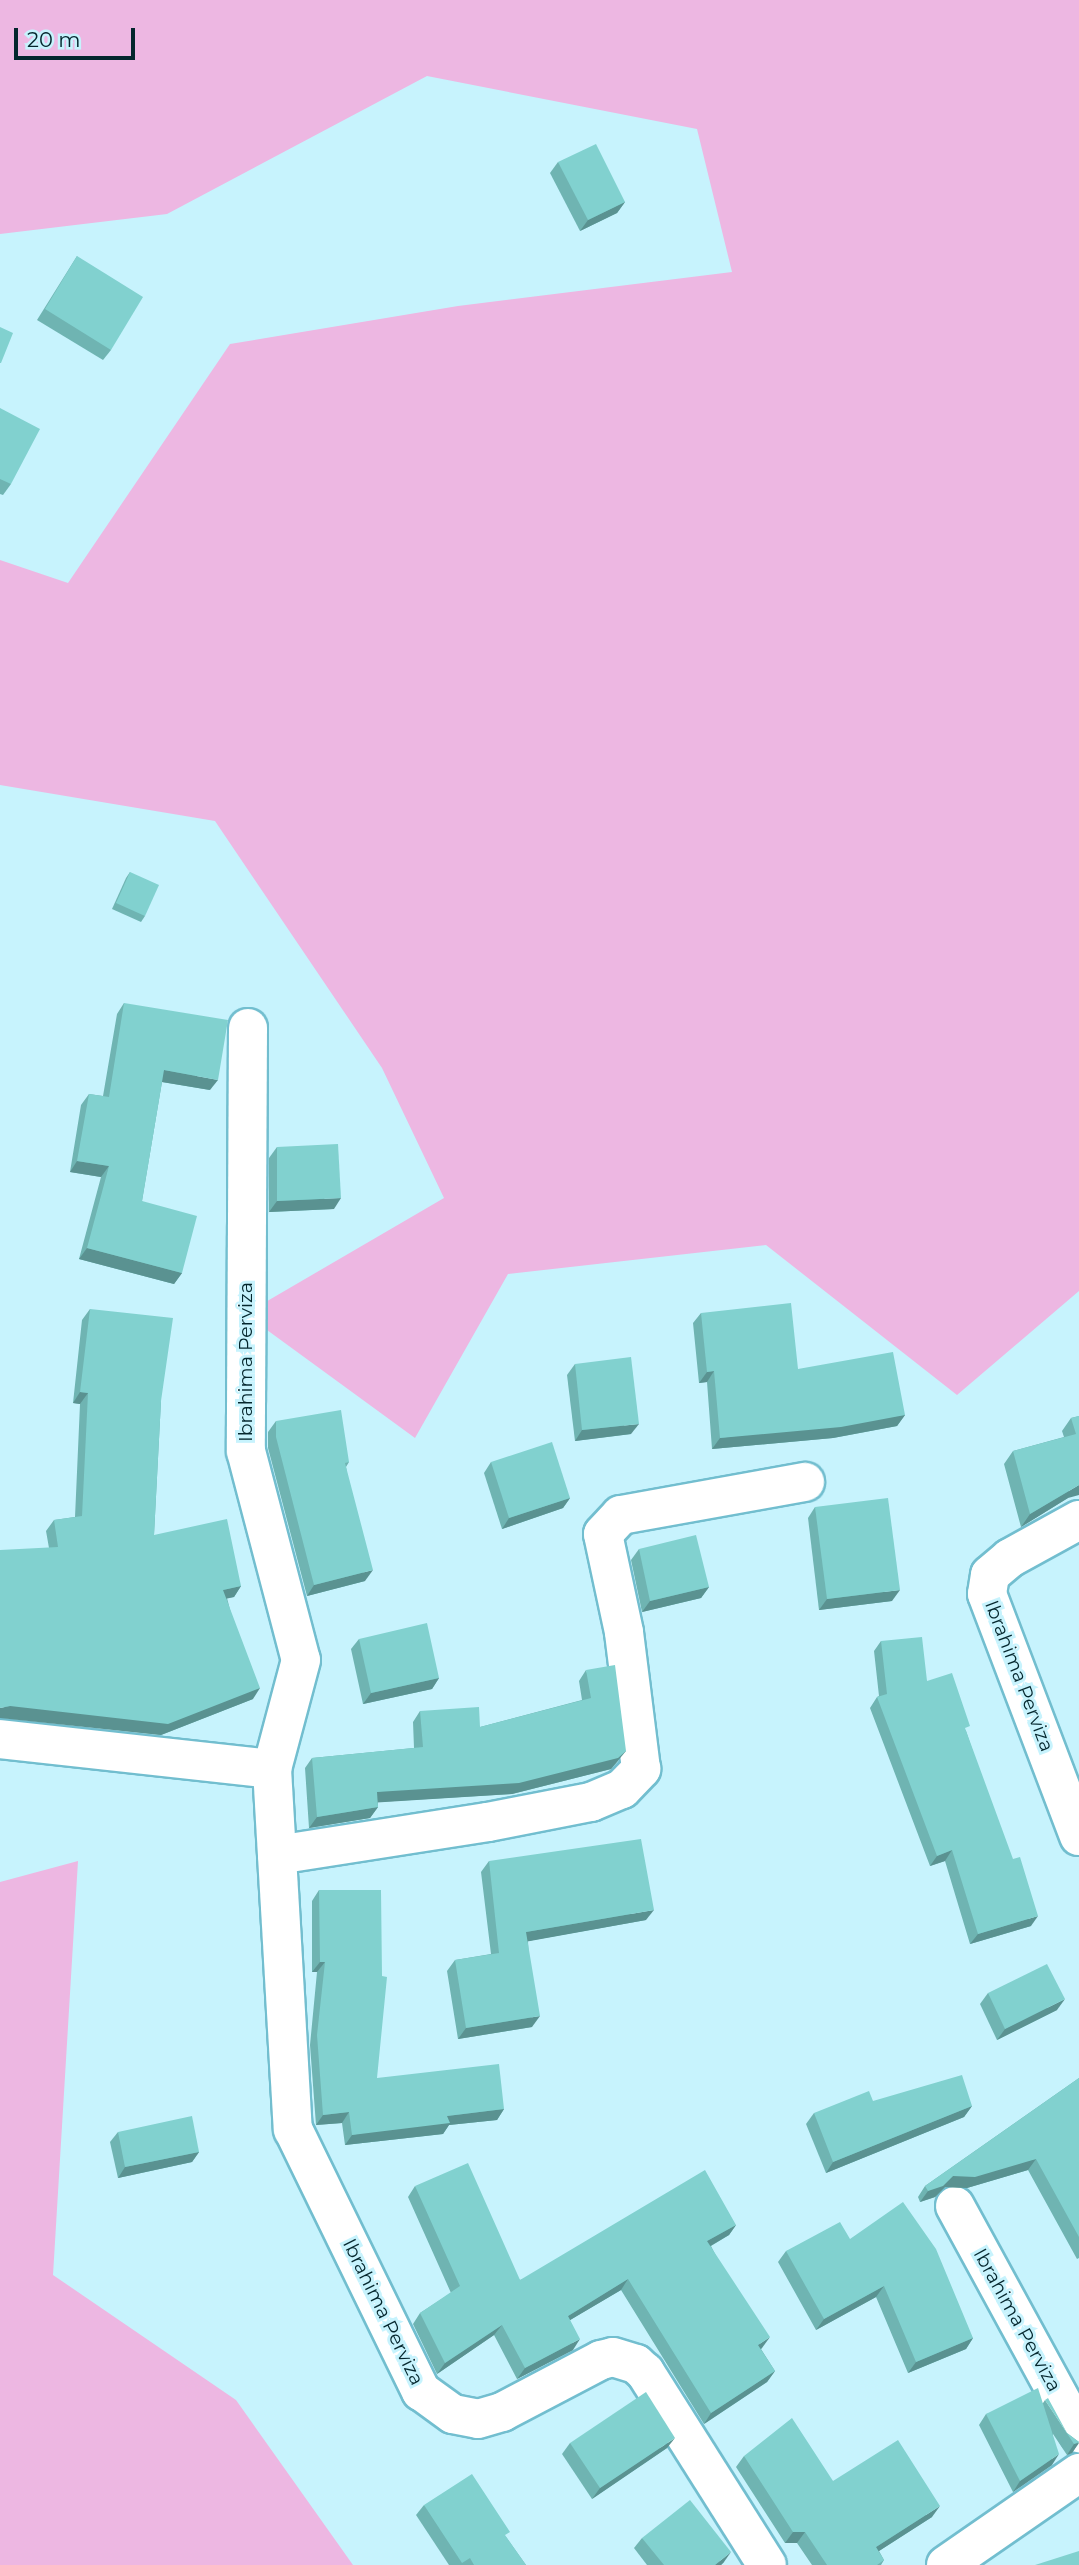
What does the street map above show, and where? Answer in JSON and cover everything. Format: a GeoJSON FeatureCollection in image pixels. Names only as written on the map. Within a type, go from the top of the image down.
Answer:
{"type":"FeatureCollection","features":[{"type":"Feature","properties":{"kind":"street","name":"Ibrahima Perviza"},"geometry":{"type":"LineString","coordinates":[[248,1028],[246,1451],[301,1660],[272,1769],[293,2129],[421,2391],[453,2414],[478,2419],[502,2412],[601,2360],[613,2357],[636,2364],[645,2372],[767,2565]]}},
{"type":"Feature","properties":{"kind":"street"},"geometry":{"type":"LineString","coordinates":[[276,1855],[488,1822],[591,1801],[622,1789],[641,1769],[624,1632],[603,1534],[621,1515],[804,1482]]}},
{"type":"Feature","properties":{"kind":"street","name":"Ibrahima Perviza"},"geometry":{"type":"LineString","coordinates":[[1079,1520],[1010,1558],[990,1575],[987,1594],[1079,1836]]}},
{"type":"Feature","properties":{"kind":"street"},"geometry":{"type":"LineString","coordinates":[[0,1739],[272,1769]]}},
{"type":"Feature","properties":{"kind":"street","name":"Ibrahima Perviza"},"geometry":{"type":"LineString","coordinates":[[955,2206],[1079,2433]]}},
{"type":"Feature","properties":{"kind":"street"},"geometry":{"type":"LineString","coordinates":[[946,2565],[1079,2473]]}},
{"type":"Feature","properties":{"kind":"shaded area"},"geometry":{"type":"Polygon","coordinates":[[[0,0],[1079,0],[1079,1291],[957,1395],[766,1245],[508,1274],[415,1438],[245,1314],[444,1198],[382,1068],[215,821],[0,785],[0,560],[68,583],[230,344],[458,306],[732,272],[697,129],[427,76],[167,214],[0,234],[0,0]]]}},
{"type":"Feature","properties":{"kind":"shaded area"},"geometry":{"type":"Polygon","coordinates":[[[78,1861],[53,2275],[236,2400],[353,2565],[0,2565],[0,1882],[78,1861]]]}},
{"type":"Feature","properties":{"kind":"building"},"geometry":{"type":"Polygon","coordinates":[[[596,144],[625,202],[588,220],[558,162],[596,144]]]}},
{"type":"Feature","properties":{"kind":"building"},"geometry":{"type":"Polygon","coordinates":[[[77,256],[143,297],[111,350],[45,309],[77,256]]]}},
{"type":"Feature","properties":{"kind":"building"},"geometry":{"type":"Polygon","coordinates":[[[0,327],[13,333],[1,363],[0,363],[0,327]]]}},
{"type":"Feature","properties":{"kind":"building"},"geometry":{"type":"Polygon","coordinates":[[[0,408],[40,429],[11,484],[0,479],[0,408]]]}},
{"type":"Feature","properties":{"kind":"building"},"geometry":{"type":"Polygon","coordinates":[[[130,872],[159,885],[145,916],[116,903],[130,872]]]}},
{"type":"Feature","properties":{"kind":"building"},"geometry":{"type":"Polygon","coordinates":[[[124,1003],[228,1020],[218,1080],[164,1070],[142,1201],[197,1216],[182,1273],[87,1248],[109,1166],[77,1161],[89,1094],[109,1097],[124,1003]]]}},
{"type":"Feature","properties":{"kind":"building"},"geometry":{"type":"Polygon","coordinates":[[[338,1144],[341,1198],[277,1201],[277,1147],[338,1144]]]}},
{"type":"Feature","properties":{"kind":"building"},"geometry":{"type":"Polygon","coordinates":[[[791,1303],[798,1369],[893,1352],[905,1415],[841,1427],[720,1438],[714,1371],[707,1372],[701,1313],[791,1303]]]}},
{"type":"Feature","properties":{"kind":"building"},"geometry":{"type":"Polygon","coordinates":[[[90,1309],[173,1318],[161,1401],[154,1535],[227,1519],[241,1586],[223,1590],[260,1688],[168,1724],[10,1706],[0,1708],[0,1550],[58,1547],[54,1520],[82,1516],[88,1393],[80,1392],[90,1309]]]}},
{"type":"Feature","properties":{"kind":"building"},"geometry":{"type":"Polygon","coordinates":[[[631,1357],[639,1424],[582,1430],[575,1364],[631,1357]]]}},
{"type":"Feature","properties":{"kind":"building"},"geometry":{"type":"Polygon","coordinates":[[[341,1410],[349,1462],[345,1463],[373,1570],[314,1585],[276,1437],[276,1421],[341,1410]]]}},
{"type":"Feature","properties":{"kind":"building"},"geometry":{"type":"Polygon","coordinates":[[[1079,1416],[1079,1485],[1030,1514],[1013,1451],[1076,1434],[1071,1418],[1079,1416]]]}},
{"type":"Feature","properties":{"kind":"building"},"geometry":{"type":"Polygon","coordinates":[[[552,1442],[570,1498],[509,1518],[491,1462],[552,1442]]]}},
{"type":"Feature","properties":{"kind":"building"},"geometry":{"type":"Polygon","coordinates":[[[888,1498],[900,1590],[827,1599],[815,1507],[888,1498]]]}},
{"type":"Feature","properties":{"kind":"building"},"geometry":{"type":"Polygon","coordinates":[[[696,1535],[709,1587],[650,1601],[639,1549],[696,1535]]]}},
{"type":"Feature","properties":{"kind":"building"},"geometry":{"type":"Polygon","coordinates":[[[427,1623],[439,1678],[371,1693],[359,1639],[427,1623]]]}},
{"type":"Feature","properties":{"kind":"building"},"geometry":{"type":"Polygon","coordinates":[[[922,1637],[927,1681],[952,1673],[970,1726],[965,1728],[1013,1859],[1020,1857],[1038,1916],[978,1934],[952,1850],[937,1856],[877,1697],[887,1694],[881,1641],[922,1637]]]}},
{"type":"Feature","properties":{"kind":"building"},"geometry":{"type":"Polygon","coordinates":[[[615,1665],[626,1751],[618,1758],[519,1783],[377,1792],[378,1807],[317,1817],[312,1758],[423,1747],[420,1711],[479,1707],[480,1727],[591,1698],[586,1670],[615,1665]]]}},
{"type":"Feature","properties":{"kind":"building"},"geometry":{"type":"Polygon","coordinates":[[[641,1839],[654,1910],[526,1932],[540,2016],[466,2028],[455,1960],[499,1953],[489,1861],[641,1839]]]}},
{"type":"Feature","properties":{"kind":"building"},"geometry":{"type":"Polygon","coordinates":[[[319,1890],[381,1890],[382,1976],[387,1977],[377,2078],[499,2064],[504,2109],[447,2116],[450,2123],[352,2135],[349,2112],[323,2115],[317,2035],[325,1962],[320,1962],[319,1890]]]}},
{"type":"Feature","properties":{"kind":"building"},"geometry":{"type":"Polygon","coordinates":[[[1047,1964],[1065,1999],[1005,2029],[988,1993],[1047,1964]]]}},
{"type":"Feature","properties":{"kind":"building"},"geometry":{"type":"Polygon","coordinates":[[[962,2075],[972,2106],[833,2162],[814,2113],[869,2091],[873,2101],[962,2075]]]}},
{"type":"Feature","properties":{"kind":"building"},"geometry":{"type":"Polygon","coordinates":[[[1079,2078],[1079,2237],[1036,2159],[975,2177],[953,2176],[943,2186],[928,2191],[925,2186],[1079,2078]]]}},
{"type":"Feature","properties":{"kind":"building"},"geometry":{"type":"Polygon","coordinates":[[[192,2116],[199,2152],[125,2167],[118,2132],[192,2116]]]}},
{"type":"Feature","properties":{"kind":"building"},"geometry":{"type":"Polygon","coordinates":[[[468,2163],[520,2280],[705,2170],[736,2225],[707,2241],[770,2337],[758,2345],[775,2371],[711,2413],[628,2279],[568,2316],[580,2339],[525,2368],[502,2325],[445,2363],[420,2313],[460,2286],[415,2186],[468,2163]]]}},
{"type":"Feature","properties":{"kind":"building"},"geometry":{"type":"Polygon","coordinates":[[[903,2202],[936,2249],[973,2338],[916,2362],[884,2286],[824,2319],[786,2251],[840,2222],[850,2239],[903,2202]]]}},
{"type":"Feature","properties":{"kind":"building"},"geometry":{"type":"Polygon","coordinates":[[[1038,2388],[1059,2454],[1020,2481],[986,2414],[1038,2388]]]}},
{"type":"Feature","properties":{"kind":"building"},"geometry":{"type":"Polygon","coordinates":[[[646,2392],[675,2438],[600,2488],[570,2443],[646,2392]]]}},
{"type":"Feature","properties":{"kind":"building"},"geometry":{"type":"Polygon","coordinates":[[[1048,2398],[1067,2433],[1079,2442],[1074,2444],[1045,2400],[1048,2398]]]}},
{"type":"Feature","properties":{"kind":"building"},"geometry":{"type":"Polygon","coordinates":[[[792,2418],[833,2481],[898,2440],[940,2506],[876,2547],[884,2560],[877,2565],[827,2565],[805,2532],[793,2532],[744,2456],[792,2418]]]}},
{"type":"Feature","properties":{"kind":"building"},"geometry":{"type":"Polygon","coordinates":[[[472,2474],[510,2532],[505,2535],[526,2565],[474,2565],[470,2558],[462,2563],[424,2505],[472,2474]]]}},
{"type":"Feature","properties":{"kind":"building"},"geometry":{"type":"Polygon","coordinates":[[[690,2500],[731,2552],[715,2565],[664,2565],[642,2538],[690,2500]]]}},
{"type":"Feature","properties":{"kind":"building"},"geometry":{"type":"Polygon","coordinates":[[[1079,2551],[1079,2565],[1035,2565],[1079,2551]]]}}]}
